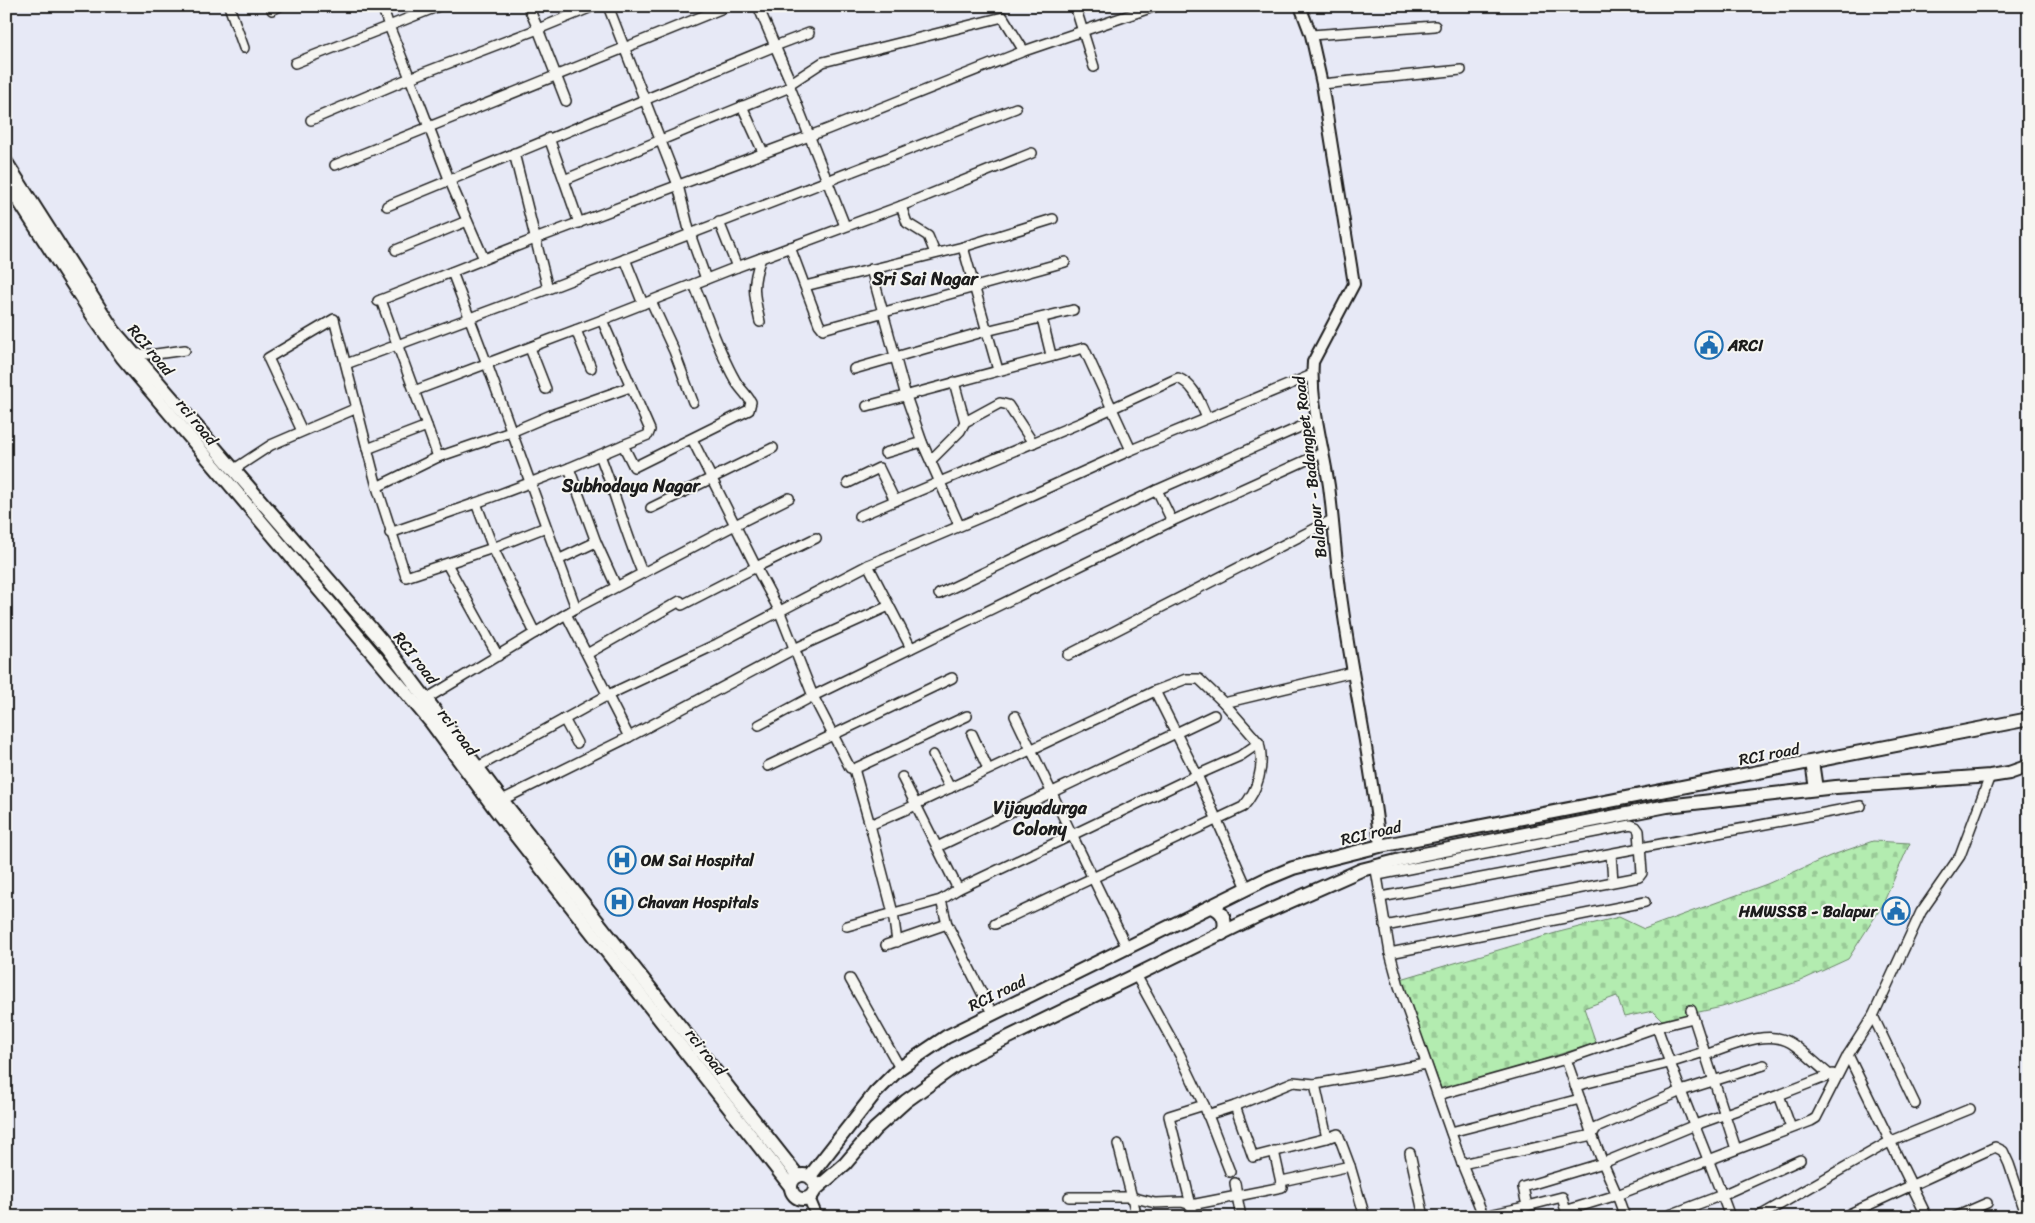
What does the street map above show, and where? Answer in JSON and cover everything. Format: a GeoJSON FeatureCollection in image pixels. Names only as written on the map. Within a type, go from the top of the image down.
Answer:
{"type":"FeatureCollection","features":[{"type":"Feature","properties":{"kind":"main road","name":"RCI road"},"geometry":{"type":"LineString","coordinates":[[6,162],[58,253],[114,331],[387,647],[502,800],[520,831],[800,1180],[856,1115],[900,1068],[946,1037],[1247,888],[1293,868],[1380,846],[2029,719]]}},
{"type":"Feature","properties":{"kind":"main road","name":"rci road"},"geometry":{"type":"LineString","coordinates":[[6,181],[58,253],[93,316],[122,357],[430,721],[520,831]]}},
{"type":"Feature","properties":{"kind":"main road"},"geometry":{"type":"LineString","coordinates":[[249,509],[259,499]]}},
{"type":"Feature","properties":{"kind":"main road"},"geometry":{"type":"LineString","coordinates":[[1812,762],[1816,789]]}},
{"type":"Feature","properties":{"kind":"main road"},"geometry":{"type":"LineString","coordinates":[[812,1194],[815,1183],[800,1180],[796,1196],[803,1199],[812,1194],[857,1152],[875,1129],[906,1101],[966,1058],[1323,885],[1376,870],[1667,806],[1816,789],[1990,776],[2009,773],[2029,766]]}},
{"type":"Feature","properties":{"kind":"main road"},"geometry":{"type":"LineString","coordinates":[[1226,899],[1224,910],[1227,917],[1239,925]]}},
{"type":"Feature","properties":{"kind":"main road"},"geometry":{"type":"LineString","coordinates":[[1211,907],[1220,912],[1225,920],[1222,934]]}},
{"type":"Feature","properties":{"kind":"street"},"geometry":{"type":"LineString","coordinates":[[229,6],[244,48]]}},
{"type":"Feature","properties":{"kind":"street"},"geometry":{"type":"LineString","coordinates":[[382,6],[428,127],[484,260]]}},
{"type":"Feature","properties":{"kind":"street"},"geometry":{"type":"LineString","coordinates":[[295,63],[439,6]]}},
{"type":"Feature","properties":{"kind":"street"},"geometry":{"type":"LineString","coordinates":[[528,6],[566,102]]}},
{"type":"Feature","properties":{"kind":"street"},"geometry":{"type":"LineString","coordinates":[[311,120],[410,78],[594,6]]}},
{"type":"Feature","properties":{"kind":"street"},"geometry":{"type":"LineString","coordinates":[[608,6],[662,140],[678,185],[690,234],[706,279]]}},
{"type":"Feature","properties":{"kind":"street"},"geometry":{"type":"LineString","coordinates":[[335,165],[728,6]]}},
{"type":"Feature","properties":{"kind":"street"},"geometry":{"type":"LineString","coordinates":[[758,6],[791,85],[826,181],[845,226]]}},
{"type":"Feature","properties":{"kind":"street"},"geometry":{"type":"LineString","coordinates":[[1075,6],[1094,67]]}},
{"type":"Feature","properties":{"kind":"street"},"geometry":{"type":"LineString","coordinates":[[438,457],[398,346],[379,301],[1024,51],[1156,6]]}},
{"type":"Feature","properties":{"kind":"street","name":"Balapur - Badangpet Road"},"geometry":{"type":"LineString","coordinates":[[1300,6],[1311,35],[1322,84],[1354,284],[1313,362],[1312,375],[1316,420],[1329,486],[1342,603],[1370,760],[1380,846]]}},
{"type":"Feature","properties":{"kind":"street"},"geometry":{"type":"LineString","coordinates":[[564,180],[791,85],[823,62],[1003,17],[1024,51]]}},
{"type":"Feature","properties":{"kind":"street"},"geometry":{"type":"LineString","coordinates":[[1311,35],[1435,26]]}},
{"type":"Feature","properties":{"kind":"street"},"geometry":{"type":"LineString","coordinates":[[387,206],[645,98],[809,33]]}},
{"type":"Feature","properties":{"kind":"street"},"geometry":{"type":"LineString","coordinates":[[1322,84],[1461,70]]}},
{"type":"Feature","properties":{"kind":"street"},"geometry":{"type":"LineString","coordinates":[[742,106],[763,152]]}},
{"type":"Feature","properties":{"kind":"street"},"geometry":{"type":"LineString","coordinates":[[346,364],[548,289],[1016,108]]}},
{"type":"Feature","properties":{"kind":"street"},"geometry":{"type":"LineString","coordinates":[[549,138],[579,223]]}},
{"type":"Feature","properties":{"kind":"street"},"geometry":{"type":"LineString","coordinates":[[514,153],[548,289]]}},
{"type":"Feature","properties":{"kind":"street"},"geometry":{"type":"LineString","coordinates":[[414,391],[647,303],[737,266],[901,206],[1032,153]]}},
{"type":"Feature","properties":{"kind":"street"},"geometry":{"type":"LineString","coordinates":[[901,206],[907,223],[928,236],[935,253]]}},
{"type":"Feature","properties":{"kind":"street"},"geometry":{"type":"LineString","coordinates":[[805,286],[963,247],[1053,219]]}},
{"type":"Feature","properties":{"kind":"street"},"geometry":{"type":"LineString","coordinates":[[396,250],[467,220]]}},
{"type":"Feature","properties":{"kind":"street"},"geometry":{"type":"LineString","coordinates":[[719,222],[737,266]]}},
{"type":"Feature","properties":{"kind":"street"},"geometry":{"type":"LineString","coordinates":[[790,247],[819,324],[824,329],[1065,262]]}},
{"type":"Feature","properties":{"kind":"street"},"geometry":{"type":"LineString","coordinates":[[963,247],[998,370]]}},
{"type":"Feature","properties":{"kind":"street"},"geometry":{"type":"LineString","coordinates":[[760,322],[754,294],[754,276],[761,258]]}},
{"type":"Feature","properties":{"kind":"street"},"geometry":{"type":"LineString","coordinates":[[625,259],[674,351],[693,402]]}},
{"type":"Feature","properties":{"kind":"street"},"geometry":{"type":"LineString","coordinates":[[872,269],[906,396],[922,442],[959,525]]}},
{"type":"Feature","properties":{"kind":"street"},"geometry":{"type":"LineString","coordinates":[[452,272],[488,364],[576,608]]}},
{"type":"Feature","properties":{"kind":"street"},"geometry":{"type":"LineString","coordinates":[[623,445],[634,467],[749,410],[751,402],[736,383],[720,352],[694,284]]}},
{"type":"Feature","properties":{"kind":"street"},"geometry":{"type":"LineString","coordinates":[[854,369],[986,331],[1073,310]]}},
{"type":"Feature","properties":{"kind":"street"},"geometry":{"type":"LineString","coordinates":[[1042,318],[1052,355]]}},
{"type":"Feature","properties":{"kind":"street"},"geometry":{"type":"LineString","coordinates":[[302,431],[268,358],[334,319],[376,488],[406,577],[493,548],[546,527]]}},
{"type":"Feature","properties":{"kind":"street"},"geometry":{"type":"LineString","coordinates":[[390,533],[530,484],[650,432],[602,320]]}},
{"type":"Feature","properties":{"kind":"street"},"geometry":{"type":"LineString","coordinates":[[576,330],[591,368]]}},
{"type":"Feature","properties":{"kind":"street"},"geometry":{"type":"LineString","coordinates":[[530,348],[546,389]]}},
{"type":"Feature","properties":{"kind":"street"},"geometry":{"type":"LineString","coordinates":[[866,406],[1084,348],[1132,450]]}},
{"type":"Feature","properties":{"kind":"street"},"geometry":{"type":"LineString","coordinates":[[132,354],[156,354],[185,350]]}},
{"type":"Feature","properties":{"kind":"street"},"geometry":{"type":"LineString","coordinates":[[478,767],[608,695],[717,644],[868,564],[1012,504],[1207,418],[1312,375]]}},
{"type":"Feature","properties":{"kind":"street"},"geometry":{"type":"LineString","coordinates":[[859,516],[1033,443],[1178,378],[1184,380],[1195,392],[1207,418]]}},
{"type":"Feature","properties":{"kind":"street"},"geometry":{"type":"LineString","coordinates":[[954,382],[965,422]]}},
{"type":"Feature","properties":{"kind":"street"},"geometry":{"type":"LineString","coordinates":[[376,488],[438,457],[511,432],[559,412],[630,387]]}},
{"type":"Feature","properties":{"kind":"street"},"geometry":{"type":"LineString","coordinates":[[931,460],[960,431],[965,422],[1000,403],[1008,405],[1033,443]]}},
{"type":"Feature","properties":{"kind":"street"},"geometry":{"type":"LineString","coordinates":[[234,470],[271,445],[357,408]]}},
{"type":"Feature","properties":{"kind":"street"},"geometry":{"type":"LineString","coordinates":[[939,594],[1157,490],[1316,420]]}},
{"type":"Feature","properties":{"kind":"street"},"geometry":{"type":"LineString","coordinates":[[367,448],[427,426]]}},
{"type":"Feature","properties":{"kind":"street"},"geometry":{"type":"LineString","coordinates":[[692,439],[779,610],[813,696],[850,768],[854,769],[893,913],[897,942]]}},
{"type":"Feature","properties":{"kind":"street"},"geometry":{"type":"LineString","coordinates":[[884,453],[922,442]]}},
{"type":"Feature","properties":{"kind":"street"},"geometry":{"type":"LineString","coordinates":[[651,508],[712,480],[773,448]]}},
{"type":"Feature","properties":{"kind":"street"},"geometry":{"type":"LineString","coordinates":[[759,725],[813,696],[1172,521],[1322,453]]}},
{"type":"Feature","properties":{"kind":"street"},"geometry":{"type":"LineString","coordinates":[[600,455],[613,488],[625,531],[642,572]]}},
{"type":"Feature","properties":{"kind":"street"},"geometry":{"type":"LineString","coordinates":[[569,468],[596,542],[616,586]]}},
{"type":"Feature","properties":{"kind":"street"},"geometry":{"type":"LineString","coordinates":[[848,483],[879,468],[895,501]]}},
{"type":"Feature","properties":{"kind":"street"},"geometry":{"type":"LineString","coordinates":[[1157,490],[1172,521]]}},
{"type":"Feature","properties":{"kind":"street"},"geometry":{"type":"LineString","coordinates":[[426,699],[576,608],[642,572],[789,498]]}},
{"type":"Feature","properties":{"kind":"street"},"geometry":{"type":"LineString","coordinates":[[476,504],[493,548],[535,633]]}},
{"type":"Feature","properties":{"kind":"street"},"geometry":{"type":"LineString","coordinates":[[1068,655],[1332,520]]}},
{"type":"Feature","properties":{"kind":"street"},"geometry":{"type":"LineString","coordinates":[[588,654],[680,601],[682,605],[816,538]]}},
{"type":"Feature","properties":{"kind":"street"},"geometry":{"type":"LineString","coordinates":[[558,560],[596,542]]}},
{"type":"Feature","properties":{"kind":"street"},"geometry":{"type":"LineString","coordinates":[[447,564],[498,656]]}},
{"type":"Feature","properties":{"kind":"street"},"geometry":{"type":"LineString","coordinates":[[868,564],[911,648]]}},
{"type":"Feature","properties":{"kind":"street"},"geometry":{"type":"LineString","coordinates":[[502,800],[629,737],[794,649],[889,606]]}},
{"type":"Feature","properties":{"kind":"street"},"geometry":{"type":"LineString","coordinates":[[566,614],[629,737]]}},
{"type":"Feature","properties":{"kind":"street"},"geometry":{"type":"LineString","coordinates":[[1224,703],[1353,672]]}},
{"type":"Feature","properties":{"kind":"street"},"geometry":{"type":"LineString","coordinates":[[768,766],[952,678]]}},
{"type":"Feature","properties":{"kind":"street"},"geometry":{"type":"LineString","coordinates":[[870,824],[1155,691],[1186,679],[1199,679],[1224,703],[1258,743],[1262,755],[1261,768],[1251,798],[1243,808],[995,924]]}},
{"type":"Feature","properties":{"kind":"street"},"geometry":{"type":"LineString","coordinates":[[1155,691],[1197,776],[1247,888]]}},
{"type":"Feature","properties":{"kind":"street"},"geometry":{"type":"LineString","coordinates":[[854,769],[967,716]]}},
{"type":"Feature","properties":{"kind":"street"},"geometry":{"type":"LineString","coordinates":[[1015,716],[1127,948]]}},
{"type":"Feature","properties":{"kind":"street"},"geometry":{"type":"LineString","coordinates":[[937,847],[1214,716]]}},
{"type":"Feature","properties":{"kind":"street"},"geometry":{"type":"LineString","coordinates":[[564,719],[577,743]]}},
{"type":"Feature","properties":{"kind":"street"},"geometry":{"type":"LineString","coordinates":[[972,734],[988,769]]}},
{"type":"Feature","properties":{"kind":"street"},"geometry":{"type":"LineString","coordinates":[[847,926],[941,900],[958,889],[1240,756],[1258,743]]}},
{"type":"Feature","properties":{"kind":"street"},"geometry":{"type":"LineString","coordinates":[[933,755],[950,788]]}},
{"type":"Feature","properties":{"kind":"street"},"geometry":{"type":"LineString","coordinates":[[1386,926],[1639,877],[1642,873],[1641,848],[1639,831],[1636,826],[1631,825],[1376,870],[1390,953],[1399,986],[1462,1164],[1484,1217],[1517,1213],[1527,1206],[1562,1197],[1565,1208],[1568,1210],[1617,1195],[1811,1121],[1819,1114],[1848,1055],[1873,1016],[1921,912],[1960,856],[1990,776]]}},
{"type":"Feature","properties":{"kind":"street"},"geometry":{"type":"LineString","coordinates":[[902,777],[958,889]]}},
{"type":"Feature","properties":{"kind":"street"},"geometry":{"type":"LineString","coordinates":[[1381,897],[1861,806]]}},
{"type":"Feature","properties":{"kind":"street"},"geometry":{"type":"LineString","coordinates":[[1611,854],[1613,882]]}},
{"type":"Feature","properties":{"kind":"street"},"geometry":{"type":"LineString","coordinates":[[941,900],[947,924],[992,1013]]}},
{"type":"Feature","properties":{"kind":"street"},"geometry":{"type":"LineString","coordinates":[[1390,953],[1645,902]]}},
{"type":"Feature","properties":{"kind":"street"},"geometry":{"type":"LineString","coordinates":[[886,945],[947,924]]}},
{"type":"Feature","properties":{"kind":"street"},"geometry":{"type":"LineString","coordinates":[[1136,975],[1180,1055],[1204,1105],[1230,1172]]}},
{"type":"Feature","properties":{"kind":"street"},"geometry":{"type":"LineString","coordinates":[[850,979],[900,1068]]}},
{"type":"Feature","properties":{"kind":"street"},"geometry":{"type":"LineString","coordinates":[[1438,1096],[1566,1059],[1692,1014],[1736,1149]]}},
{"type":"Feature","properties":{"kind":"street"},"geometry":{"type":"LineString","coordinates":[[1873,1016],[1915,1104]]}},
{"type":"Feature","properties":{"kind":"street"},"geometry":{"type":"LineString","coordinates":[[1657,1027],[1669,1063],[1710,1159],[1730,1217]]}},
{"type":"Feature","properties":{"kind":"street"},"geometry":{"type":"LineString","coordinates":[[1575,1086],[1669,1063],[1766,1036],[1779,1038],[1790,1043],[1830,1075]]}},
{"type":"Feature","properties":{"kind":"street"},"geometry":{"type":"LineString","coordinates":[[1848,1055],[1926,1217]]}},
{"type":"Feature","properties":{"kind":"street"},"geometry":{"type":"LineString","coordinates":[[1566,1059],[1592,1135],[1625,1217]]}},
{"type":"Feature","properties":{"kind":"street"},"geometry":{"type":"LineString","coordinates":[[1208,1115],[1293,1082],[1315,1084],[1426,1064]]}},
{"type":"Feature","properties":{"kind":"street"},"geometry":{"type":"LineString","coordinates":[[1462,1164],[1592,1135],[1596,1128],[1681,1091],[1764,1065]]}},
{"type":"Feature","properties":{"kind":"street"},"geometry":{"type":"LineString","coordinates":[[1527,1206],[1523,1187],[1603,1162],[1694,1125],[1840,1071]]}},
{"type":"Feature","properties":{"kind":"street"},"geometry":{"type":"LineString","coordinates":[[1315,1084],[1327,1138]]}},
{"type":"Feature","properties":{"kind":"street"},"geometry":{"type":"LineString","coordinates":[[1779,1095],[1791,1128]]}},
{"type":"Feature","properties":{"kind":"street"},"geometry":{"type":"LineString","coordinates":[[1451,1132],[1580,1099]]}},
{"type":"Feature","properties":{"kind":"street"},"geometry":{"type":"LineString","coordinates":[[1194,1217],[1169,1116],[1204,1105]]}},
{"type":"Feature","properties":{"kind":"street"},"geometry":{"type":"LineString","coordinates":[[1235,1106],[1252,1157],[1338,1134],[1350,1166],[1365,1217]]}},
{"type":"Feature","properties":{"kind":"street"},"geometry":{"type":"LineString","coordinates":[[1758,1217],[1889,1142],[1970,1109]]}},
{"type":"Feature","properties":{"kind":"street"},"geometry":{"type":"LineString","coordinates":[[1118,1144],[1137,1217]]}},
{"type":"Feature","properties":{"kind":"street"},"geometry":{"type":"LineString","coordinates":[[1847,1215],[1911,1187],[1986,1150],[1998,1147],[2003,1150],[2009,1164],[2026,1217]]}},
{"type":"Feature","properties":{"kind":"street"},"geometry":{"type":"LineString","coordinates":[[1069,1197],[1131,1197],[1155,1203],[1182,1202],[1191,1205],[1282,1187],[1274,1151]]}},
{"type":"Feature","properties":{"kind":"street"},"geometry":{"type":"LineString","coordinates":[[1410,1153],[1424,1217]]}},
{"type":"Feature","properties":{"kind":"street"},"geometry":{"type":"LineString","coordinates":[[1664,1217],[1722,1195],[1800,1160]]}},
{"type":"Feature","properties":{"kind":"street"},"geometry":{"type":"LineString","coordinates":[[1282,1181],[1350,1166]]}},
{"type":"Feature","properties":{"kind":"street"},"geometry":{"type":"LineString","coordinates":[[1236,1183],[1241,1217]]}},
{"type":"Feature","properties":{"kind":"street"},"geometry":{"type":"LineString","coordinates":[[812,1194],[818,1217]]}},
{"type":"Feature","properties":{"kind":"street"},"geometry":{"type":"LineString","coordinates":[[1955,1217],[1987,1203]]}},
{"type":"Feature","properties":{"kind":"green space"},"geometry":{"type":"Polygon","coordinates":[[[1873,841],[1910,843],[1882,906],[1848,959],[1800,981],[1722,1007],[1662,1020],[1653,1011],[1624,1017],[1617,996],[1584,1008],[1596,1043],[1442,1091],[1401,979],[1559,932],[1619,917],[1644,929],[1767,884],[1830,856],[1873,841]]]}},
{"type":"Feature","properties":{"kind":"place","name":"ARCI"},"geometry":{"type":"Point","coordinates":[1709,345]}},
{"type":"Feature","properties":{"kind":"place","name":"OM Sai Hospital"},"geometry":{"type":"Point","coordinates":[622,860]}},
{"type":"Feature","properties":{"kind":"place","name":"Chavan Hospitals"},"geometry":{"type":"Point","coordinates":[619,902]}},
{"type":"Feature","properties":{"kind":"place","name":"HMWSSB - Balapur"},"geometry":{"type":"Point","coordinates":[1896,911]}},
{"type":"Feature","properties":{"kind":"district","name":"Sri Sai Nagar"},"geometry":{"type":"Point","coordinates":[925,279]}},
{"type":"Feature","properties":{"kind":"district","name":"Subhodaya Nagar"},"geometry":{"type":"Point","coordinates":[631,486]}},
{"type":"Feature","properties":{"kind":"district","name":"Vijayadurga Colony"},"geometry":{"type":"Point","coordinates":[1040,818]}}]}
